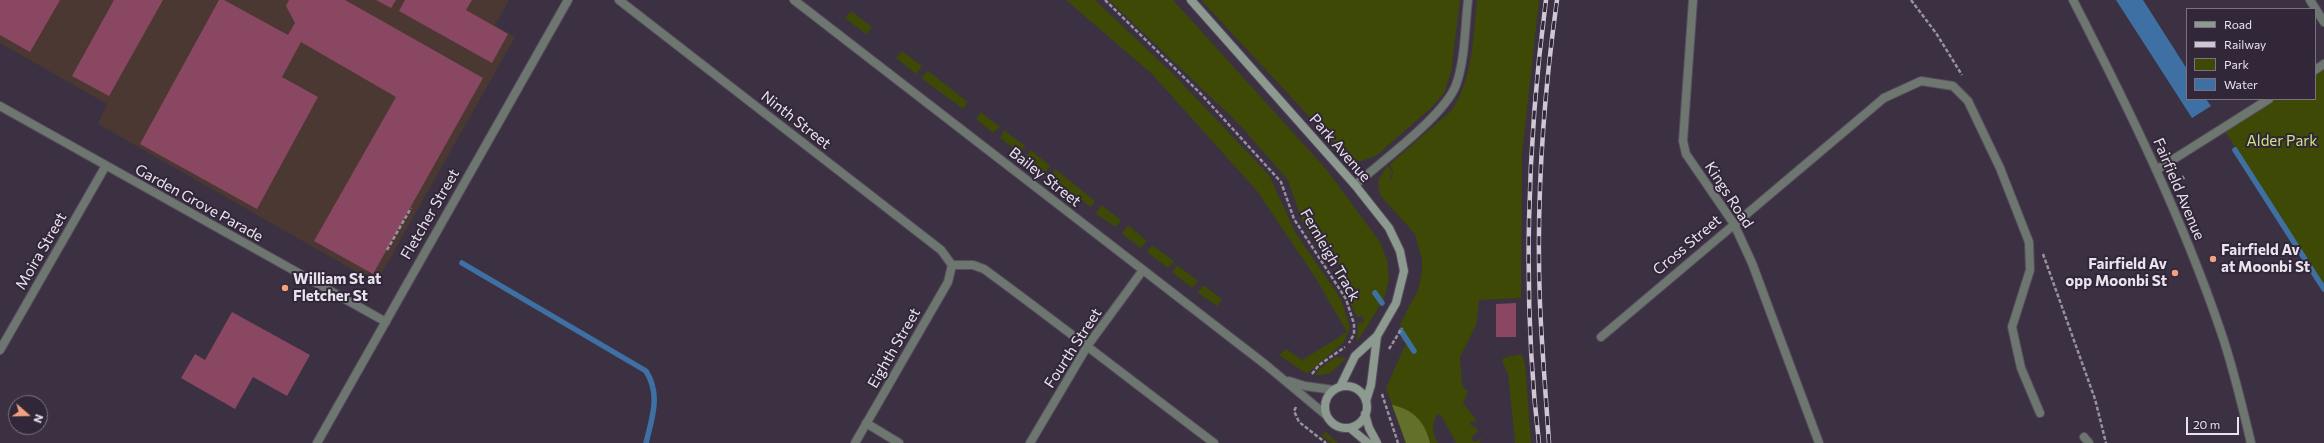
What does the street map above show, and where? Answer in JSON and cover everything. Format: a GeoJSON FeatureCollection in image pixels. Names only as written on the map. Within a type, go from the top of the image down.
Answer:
{"type":"FeatureCollection","features":[{"type":"Feature","properties":{"kind":"main road","name":"Park Avenue"},"geometry":{"type":"LineString","coordinates":[[1191,0],[1355,185],[1389,228],[1403,262],[1404,276],[1399,296],[1377,336],[1355,356],[1337,388]]}},
{"type":"Feature","properties":{"kind":"main road","name":"Park Avenue"},"geometry":{"type":"LineString","coordinates":[[1366,401],[1371,385],[1377,336]]}},
{"type":"Feature","properties":{"kind":"main road"},"geometry":{"type":"LineString","coordinates":[[1365,414],[1357,425],[1350,428],[1336,426],[1326,415],[1326,398],[1337,388],[1356,388],[1366,401],[1365,414],[1369,428],[1377,443]]}},
{"type":"Feature","properties":{"kind":"main road"},"geometry":{"type":"LineString","coordinates":[[1350,428],[1368,443]]}},
{"type":"Feature","properties":{"kind":"street","name":"Fletcher Street"},"geometry":{"type":"LineString","coordinates":[[317,443],[568,0]]}},
{"type":"Feature","properties":{"kind":"street","name":"Ninth Street"},"geometry":{"type":"LineString","coordinates":[[619,0],[941,250],[952,265]]}},
{"type":"Feature","properties":{"kind":"street","name":"Bailey Street"},"geometry":{"type":"LineString","coordinates":[[794,0],[1279,376],[1326,415]]}},
{"type":"Feature","properties":{"kind":"street"},"geometry":{"type":"LineString","coordinates":[[1355,185],[1433,117],[1451,98],[1458,76],[1468,0]]}},
{"type":"Feature","properties":{"kind":"street","name":"Kings Road"},"geometry":{"type":"LineString","coordinates":[[1693,0],[1684,147],[1690,161],[1734,224],[1752,263],[1818,443]]}},
{"type":"Feature","properties":{"kind":"street","name":"Fairfield Avenue"},"geometry":{"type":"LineString","coordinates":[[2073,0],[2158,169],[2220,329],[2251,443]]}},
{"type":"Feature","properties":{"kind":"street"},"geometry":{"type":"LineString","coordinates":[[2316,9],[2324,22]]}},
{"type":"Feature","properties":{"kind":"street","name":"Cross Street"},"geometry":{"type":"LineString","coordinates":[[1601,337],[1884,98],[1921,81],[1953,86],[1968,101],[2000,168],[2029,242],[2030,270],[2012,327],[2021,368],[2040,413]]}},
{"type":"Feature","properties":{"kind":"street"},"geometry":{"type":"LineString","coordinates":[[2158,169],[2267,100]]}},
{"type":"Feature","properties":{"kind":"street","name":"Garden Grove Parade"},"geometry":{"type":"LineString","coordinates":[[0,106],[105,167],[386,322]]}},
{"type":"Feature","properties":{"kind":"street","name":"Moira Street"},"geometry":{"type":"LineString","coordinates":[[0,350],[105,167]]}},
{"type":"Feature","properties":{"kind":"street"},"geometry":{"type":"LineString","coordinates":[[952,265],[973,264],[984,269],[1088,345],[1101,358],[1214,443]]}},
{"type":"Feature","properties":{"kind":"street","name":"Eighth Street"},"geometry":{"type":"LineString","coordinates":[[855,443],[948,282],[952,265]]}},
{"type":"Feature","properties":{"kind":"street","name":"Fourth Street"},"geometry":{"type":"LineString","coordinates":[[1030,443],[1088,345],[1143,270]]}},
{"type":"Feature","properties":{"kind":"street","name":"Bailey Street"},"geometry":{"type":"LineString","coordinates":[[1279,376],[1305,386],[1337,388]]}},
{"type":"Feature","properties":{"kind":"street"},"geometry":{"type":"LineString","coordinates":[[866,423],[899,443]]}},
{"type":"Feature","properties":{"kind":"path","name":"Fernleigh Track"},"geometry":{"type":"LineString","coordinates":[[1105,0],[1201,94],[1253,150],[1286,191],[1294,219],[1346,299],[1354,330],[1350,341],[1342,349],[1319,365],[1311,375]]}},
{"type":"Feature","properties":{"kind":"path"},"geometry":{"type":"LineString","coordinates":[[2182,176],[2185,181]]}},
{"type":"Feature","properties":{"kind":"path"},"geometry":{"type":"LineString","coordinates":[[387,250],[411,208]]}},
{"type":"Feature","properties":{"kind":"path"},"geometry":{"type":"LineString","coordinates":[[1381,392],[1390,425],[1398,443]]}},
{"type":"Feature","properties":{"kind":"path"},"geometry":{"type":"LineString","coordinates":[[1295,408],[1296,417],[1299,422],[1326,443]]}},
{"type":"Feature","properties":{"kind":"shaded area"},"geometry":{"type":"Polygon","coordinates":[[[0,0],[509,0],[495,25],[515,37],[376,283],[98,124],[107,104],[0,43],[0,0]]]}},
{"type":"Feature","properties":{"kind":"green space"},"geometry":{"type":"Polygon","coordinates":[[[1066,0],[1095,0],[1175,76],[1269,175],[1295,232],[1341,299],[1350,328],[1343,343],[1307,374],[1279,355],[1286,349],[1302,360],[1347,332],[1315,277],[1257,191],[1152,74],[1066,0]]]}},
{"type":"Feature","properties":{"kind":"green space"},"geometry":{"type":"Polygon","coordinates":[[[1109,0],[1173,0],[1326,169],[1380,242],[1387,260],[1389,279],[1384,299],[1357,342],[1358,323],[1364,322],[1363,316],[1357,317],[1337,275],[1342,271],[1332,255],[1325,260],[1302,221],[1288,180],[1239,124],[1109,0]]]}},
{"type":"Feature","properties":{"kind":"green space"},"geometry":{"type":"Polygon","coordinates":[[[1201,0],[1460,0],[1451,73],[1444,93],[1432,107],[1376,156],[1357,162],[1345,155],[1201,0]]]}},
{"type":"Feature","properties":{"kind":"green space"},"geometry":{"type":"Polygon","coordinates":[[[1477,0],[1539,0],[1522,154],[1521,298],[1479,300],[1476,325],[1460,357],[1462,386],[1468,391],[1463,403],[1477,421],[1470,422],[1471,425],[1479,430],[1471,438],[1474,442],[1483,438],[1479,443],[1456,443],[1441,415],[1437,414],[1433,429],[1438,443],[1406,443],[1386,388],[1406,343],[1401,340],[1404,334],[1400,324],[1418,290],[1422,271],[1422,260],[1415,234],[1380,195],[1378,181],[1387,165],[1392,172],[1390,180],[1395,184],[1391,180],[1393,172],[1390,164],[1451,111],[1458,99],[1464,86],[1471,58],[1477,0]]]}},
{"type":"Feature","properties":{"kind":"green space"},"geometry":{"type":"Polygon","coordinates":[[[851,11],[872,27],[866,34],[845,18],[851,11]]]}},
{"type":"Feature","properties":{"kind":"green space"},"geometry":{"type":"Polygon","coordinates":[[[902,51],[922,66],[916,74],[896,58],[902,51]]]}},
{"type":"Feature","properties":{"kind":"green space","name":"Alder Park"},"geometry":{"type":"Polygon","coordinates":[[[2324,65],[2324,287],[2223,128],[2267,100],[2316,100],[2316,69],[2324,65]]]}},
{"type":"Feature","properties":{"kind":"green space"},"geometry":{"type":"Polygon","coordinates":[[[928,71],[968,102],[963,109],[921,78],[928,71]]]}},
{"type":"Feature","properties":{"kind":"green space"},"geometry":{"type":"Polygon","coordinates":[[[981,112],[1000,127],[993,133],[976,119],[981,112]]]}},
{"type":"Feature","properties":{"kind":"green space"},"geometry":{"type":"Polygon","coordinates":[[[1004,130],[1025,146],[1020,153],[1000,138],[1004,130]]]}},
{"type":"Feature","properties":{"kind":"green space"},"geometry":{"type":"Polygon","coordinates":[[[1031,150],[1050,166],[1045,173],[1025,158],[1031,150]]]}},
{"type":"Feature","properties":{"kind":"green space"},"geometry":{"type":"Polygon","coordinates":[[[1055,169],[1095,201],[1091,207],[1050,178],[1055,169]]]}},
{"type":"Feature","properties":{"kind":"green space"},"geometry":{"type":"Polygon","coordinates":[[[1101,205],[1121,220],[1116,227],[1096,214],[1101,205]]]}},
{"type":"Feature","properties":{"kind":"green space"},"geometry":{"type":"Polygon","coordinates":[[[1128,225],[1147,241],[1141,248],[1122,234],[1128,225]]]}},
{"type":"Feature","properties":{"kind":"green space"},"geometry":{"type":"Polygon","coordinates":[[[1152,245],[1174,261],[1168,268],[1147,252],[1152,245]]]}},
{"type":"Feature","properties":{"kind":"green space"},"geometry":{"type":"Polygon","coordinates":[[[1177,265],[1198,281],[1192,288],[1172,272],[1177,265]]]}},
{"type":"Feature","properties":{"kind":"green space"},"geometry":{"type":"Polygon","coordinates":[[[1203,285],[1222,299],[1217,306],[1198,293],[1203,285]]]}},
{"type":"Feature","properties":{"kind":"green space"},"geometry":{"type":"Polygon","coordinates":[[[1521,354],[1525,363],[1531,443],[1515,443],[1508,374],[1503,363],[1503,358],[1521,354]]]}},
{"type":"Feature","properties":{"kind":"green space"},"geometry":{"type":"Polygon","coordinates":[[[1336,357],[1347,358],[1330,373],[1315,376],[1319,369],[1336,357]]]}},
{"type":"Feature","properties":{"kind":"green space"},"geometry":{"type":"Polygon","coordinates":[[[1392,405],[1412,413],[1417,418],[1425,429],[1430,443],[1406,443],[1392,405]]]}},
{"type":"Feature","properties":{"kind":"green space"},"geometry":{"type":"Polygon","coordinates":[[[1326,432],[1338,443],[1332,443],[1321,435],[1326,432]]]}},
{"type":"Feature","properties":{"kind":"water"},"geometry":{"type":"Polygon","coordinates":[[[2116,0],[2143,0],[2186,67],[2186,100],[2207,100],[2211,106],[2192,118],[2116,0]]]}},
{"type":"Feature","properties":{"kind":"building"},"geometry":{"type":"Polygon","coordinates":[[[0,0],[60,0],[30,52],[0,35],[0,0]]]}},
{"type":"Feature","properties":{"kind":"building"},"geometry":{"type":"Polygon","coordinates":[[[114,0],[163,0],[109,96],[72,76],[114,0]]]}},
{"type":"Feature","properties":{"kind":"building"},"geometry":{"type":"Polygon","coordinates":[[[219,0],[224,0],[288,35],[295,23],[286,6],[289,0],[345,0],[483,78],[373,274],[314,241],[396,97],[301,42],[282,77],[318,97],[257,209],[140,144],[219,0]]]}},
{"type":"Feature","properties":{"kind":"building"},"geometry":{"type":"Polygon","coordinates":[[[376,0],[396,0],[391,8],[376,0]]]}},
{"type":"Feature","properties":{"kind":"building"},"geometry":{"type":"Polygon","coordinates":[[[405,0],[472,0],[466,10],[508,34],[492,63],[399,11],[405,0]]]}},
{"type":"Feature","properties":{"kind":"building"},"geometry":{"type":"Polygon","coordinates":[[[1516,303],[1516,337],[1496,337],[1496,304],[1516,303]]]}},
{"type":"Feature","properties":{"kind":"building"},"geometry":{"type":"Polygon","coordinates":[[[232,312],[310,355],[287,396],[253,377],[235,409],[181,378],[195,354],[205,360],[232,312]]]}},
{"type":"Feature","properties":{"kind":"waterway"},"geometry":{"type":"LineString","coordinates":[[2235,150],[2324,289]]}},
{"type":"Feature","properties":{"kind":"waterway"},"geometry":{"type":"LineString","coordinates":[[462,263],[646,371],[651,380],[654,398],[653,416],[646,443]]}},
{"type":"Feature","properties":{"kind":"waterway"},"geometry":{"type":"LineString","coordinates":[[1375,293],[1382,303]]}},
{"type":"Feature","properties":{"kind":"waterway"},"geometry":{"type":"LineString","coordinates":[[1401,331],[1414,351]]}},
{"type":"Feature","properties":{"kind":"railway"},"geometry":{"type":"LineString","coordinates":[[1539,443],[1530,334],[1529,222],[1534,109],[1546,0]]}},
{"type":"Feature","properties":{"kind":"railway"},"geometry":{"type":"LineString","coordinates":[[1549,443],[1540,304],[1539,228],[1544,114],[1557,0]]}},
{"type":"Feature","properties":{"kind":"place","name":"Fairfield Av at Moonbi St"},"geometry":{"type":"Point","coordinates":[2213,259]}},
{"type":"Feature","properties":{"kind":"place","name":"Fairfield Av opp Moonbi St"},"geometry":{"type":"Point","coordinates":[2175,273]}},
{"type":"Feature","properties":{"kind":"place","name":"William St at Fletcher St"},"geometry":{"type":"Point","coordinates":[285,288]}}]}
